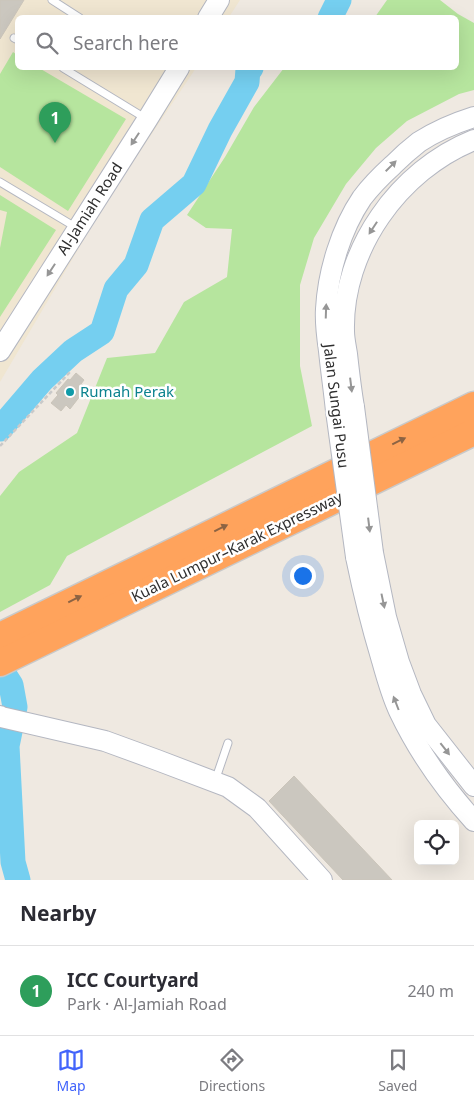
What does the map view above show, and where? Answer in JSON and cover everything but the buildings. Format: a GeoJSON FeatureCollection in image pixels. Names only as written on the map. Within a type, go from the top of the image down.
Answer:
{"type":"FeatureCollection","features":[{"type":"Feature","properties":{"kind":"highway","name":"Kuala Lumpur–Karak Expressway"},"geometry":{"type":"LineString","coordinates":[[0,663],[36,631],[474,405]]}},
{"type":"Feature","properties":{"kind":"highway","name":"Kuala Lumpur–Karak Expressway"},"geometry":{"type":"LineString","coordinates":[[0,636],[36,631],[474,432]]}},
{"type":"Feature","properties":{"kind":"main road"},"geometry":{"type":"LineString","coordinates":[[210,15],[219,0]]}},
{"type":"Feature","properties":{"kind":"main road","name":"Al-Jamiah Road"},"geometry":{"type":"LineString","coordinates":[[0,351],[177,70]]}},
{"type":"Feature","properties":{"kind":"main road","name":"Jalan Sungai Pusu"},"geometry":{"type":"LineString","coordinates":[[474,117],[459,122],[419,142],[403,155],[373,185],[363,198],[351,217],[334,259],[328,286],[326,310],[326,330],[345,409],[364,555],[370,622],[386,677],[399,710],[418,747],[458,804],[474,821]]}},
{"type":"Feature","properties":{"kind":"main road","name":"Jalan Sungai Pusu"},"geometry":{"type":"LineString","coordinates":[[345,409],[344,332],[346,299],[351,276],[370,232],[394,198],[423,170],[438,158],[474,140]]}},
{"type":"Feature","properties":{"kind":"main road","name":"Jalan Sungai Pusu"},"geometry":{"type":"LineString","coordinates":[[364,555],[411,694],[426,725],[474,785]]}},
{"type":"Feature","properties":{"kind":"main road"},"geometry":{"type":"LineString","coordinates":[[0,717],[105,741],[228,788],[257,808],[322,880]]}},
{"type":"Feature","properties":{"kind":"main road"},"geometry":{"type":"LineString","coordinates":[[458,804],[474,785]]}},
{"type":"Feature","properties":{"kind":"lane"},"geometry":{"type":"LineString","coordinates":[[52,0],[75,15]]}},
{"type":"Feature","properties":{"kind":"lane"},"geometry":{"type":"LineString","coordinates":[[66,70],[147,120]]}},
{"type":"Feature","properties":{"kind":"lane"},"geometry":{"type":"LineString","coordinates":[[0,182],[77,228]]}},
{"type":"Feature","properties":{"kind":"lane"},"geometry":{"type":"LineString","coordinates":[[214,782],[228,743]]}},
{"type":"Feature","properties":{"kind":"path"},"geometry":{"type":"LineString","coordinates":[[0,446],[70,372]]}},
{"type":"Feature","properties":{"kind":"shaded area"},"geometry":{"type":"Polygon","coordinates":[[[0,0],[240,0],[230,15],[15,15],[15,70],[195,70],[106,202],[0,382],[0,0]]]}},
{"type":"Feature","properties":{"kind":"green space"},"geometry":{"type":"Polygon","coordinates":[[[387,0],[440,0],[458,14],[474,23],[474,90],[459,94],[407,121],[376,148],[346,184],[314,238],[300,285],[300,366],[312,426],[67,556],[50,585],[0,612],[0,496],[19,472],[77,433],[107,358],[155,353],[184,302],[227,277],[232,229],[206,228],[187,215],[225,157],[254,107],[282,70],[459,70],[459,15],[376,15],[387,0]]]}},
{"type":"Feature","properties":{"kind":"green space"},"geometry":{"type":"Polygon","coordinates":[[[13,52],[15,54],[15,70],[42,70],[126,119],[68,211],[0,167],[0,74],[13,52]]]}},
{"type":"Feature","properties":{"kind":"green space"},"geometry":{"type":"Polygon","coordinates":[[[0,195],[56,230],[0,317],[0,248],[7,212],[0,210],[0,195]]]}},
{"type":"Feature","properties":{"kind":"waterway"},"geometry":{"type":"LineString","coordinates":[[332,15],[339,0]]}},
{"type":"Feature","properties":{"kind":"waterway"},"geometry":{"type":"LineString","coordinates":[[0,429],[42,380],[73,351],[102,332],[116,289],[136,265],[152,220],[194,184],[220,130],[247,82],[248,70]]}},
{"type":"Feature","properties":{"kind":"waterway"},"geometry":{"type":"LineString","coordinates":[[0,668],[11,685],[15,707],[7,746],[13,862],[18,880]]}},
{"type":"Feature","properties":{"kind":"place","name":"ICC Courtyard"},"geometry":{"type":"Point","coordinates":[55,143]}},
{"type":"Feature","properties":{"kind":"place","name":"Rumah Perak"},"geometry":{"type":"Point","coordinates":[70,392]}}]}
